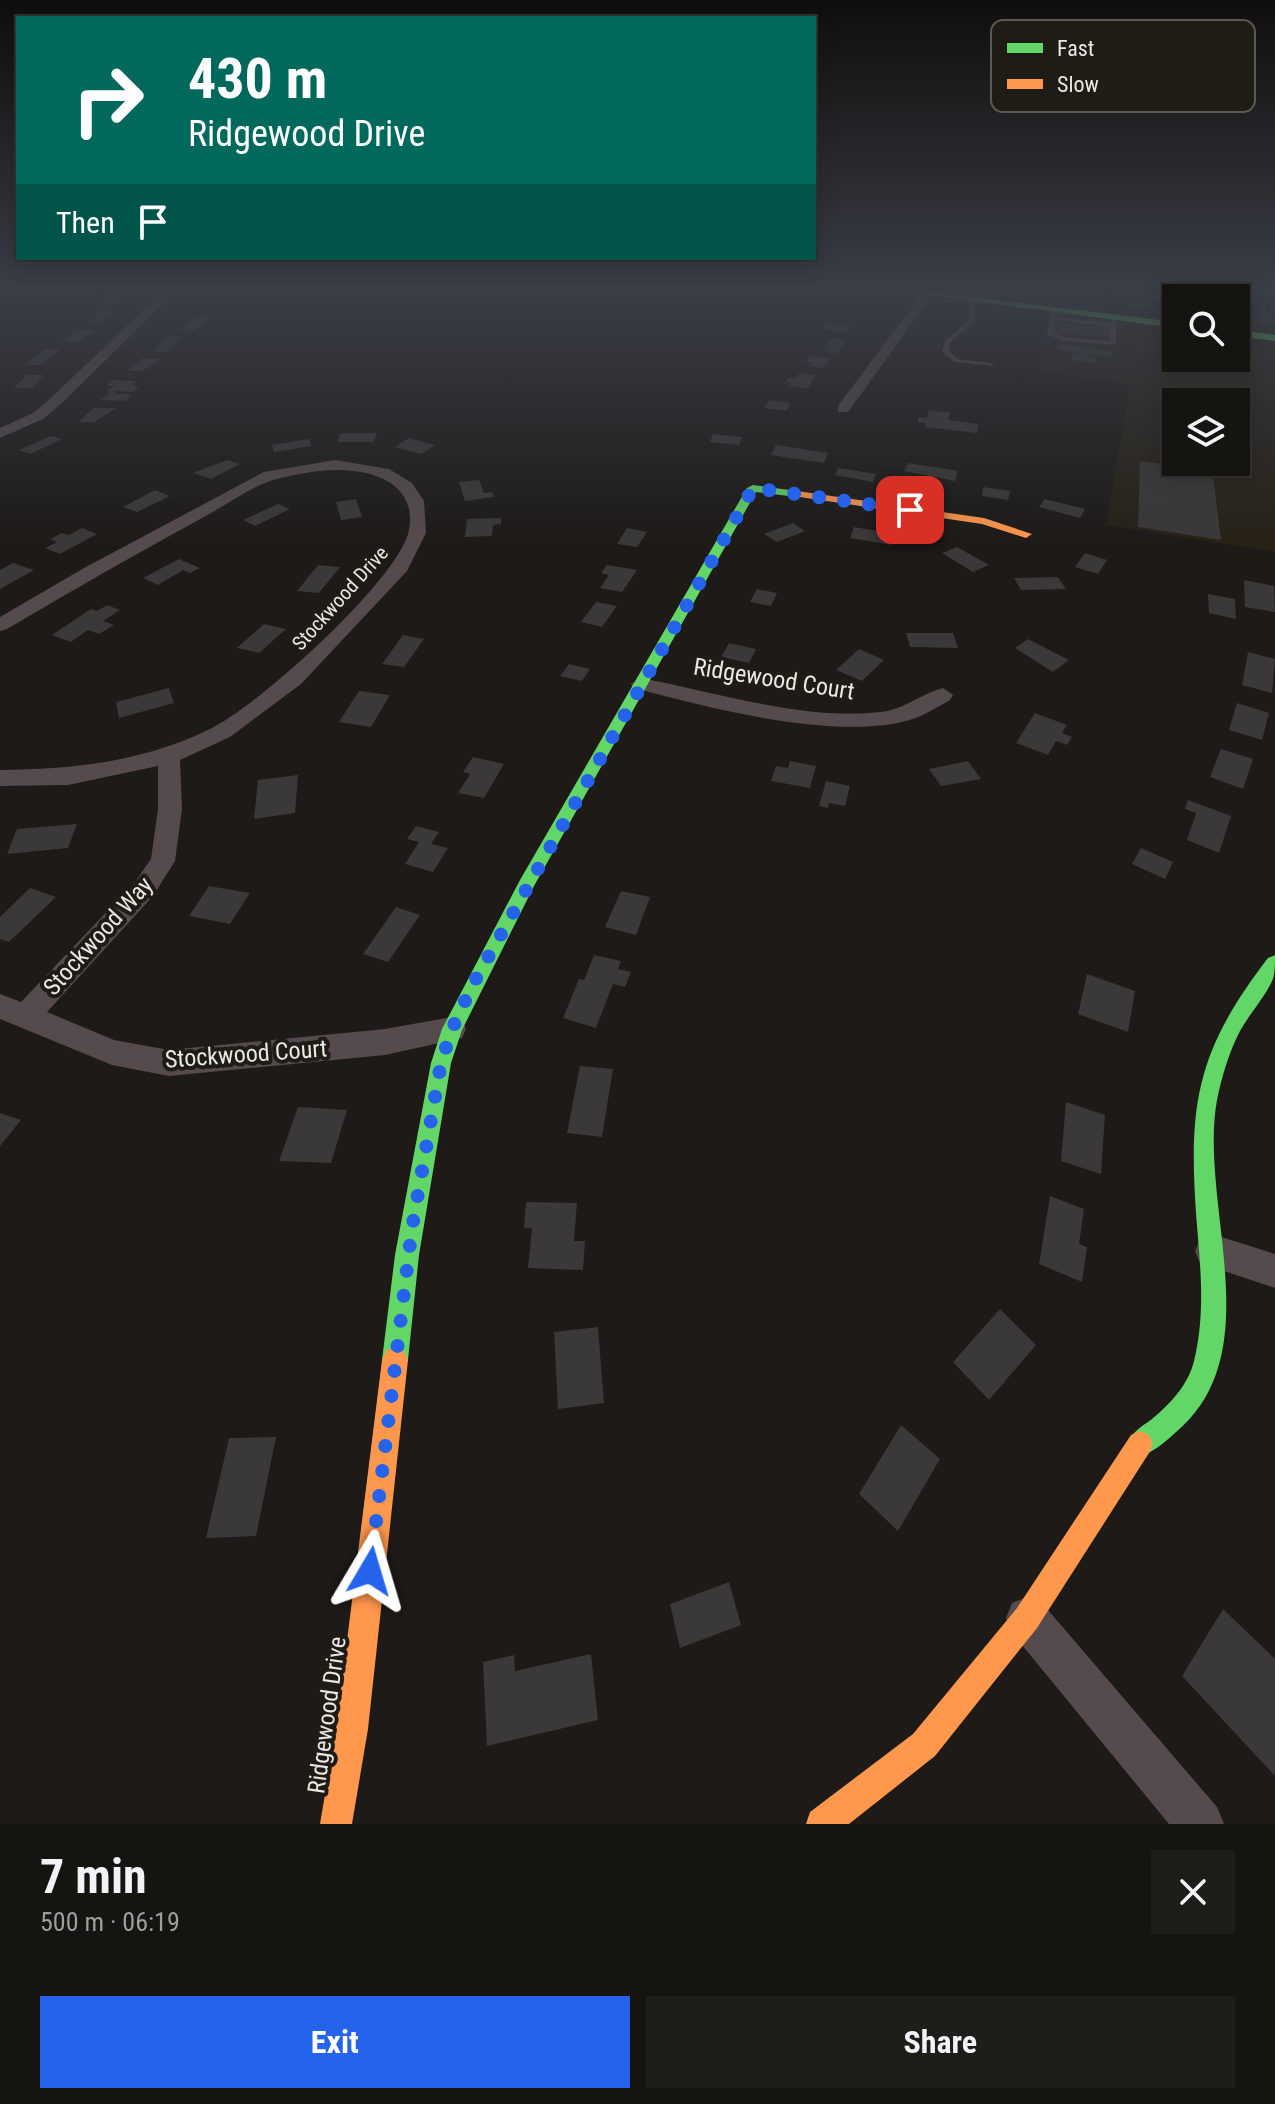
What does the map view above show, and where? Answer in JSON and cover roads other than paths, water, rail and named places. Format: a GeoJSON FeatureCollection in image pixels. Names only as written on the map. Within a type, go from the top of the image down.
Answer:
{"type":"FeatureCollection","features":[{"type":"Feature","properties":{"kind":"street"},"geometry":{"type":"LineString","coordinates":[[0,434],[38,416],[83,375]]}},
{"type":"Feature","properties":{"kind":"street"},"geometry":{"type":"LineString","coordinates":[[843,409],[868,375]]}},
{"type":"Feature","properties":{"kind":"street","name":"Stockwood Drive"},"geometry":{"type":"LineString","coordinates":[[0,625],[52,593],[270,475],[335,465],[361,467],[383,472],[406,486],[416,501],[417,533],[398,571],[294,680],[222,732],[169,756],[68,777],[0,778]]}},
{"type":"Feature","properties":{"kind":"street","name":"Ridgewood Drive"},"geometry":{"type":"LineString","coordinates":[[336,1824],[352,1729],[407,1255],[441,1063],[452,1029],[526,885],[753,488],[971,519],[1026,534]]}},
{"type":"Feature","properties":{"kind":"street","name":"Ridgewood Court"},"geometry":{"type":"LineString","coordinates":[[641,684],[829,719],[878,719],[905,715],[943,695]]}},
{"type":"Feature","properties":{"kind":"street","name":"Stockwood Way"},"geometry":{"type":"LineString","coordinates":[[13,1011],[144,889],[163,861],[170,809],[169,756]]}},
{"type":"Feature","properties":{"kind":"street"},"geometry":{"type":"LineString","coordinates":[[822,1824],[924,1745],[1027,1618],[1136,1447],[1171,1420],[1194,1394],[1206,1360],[1214,1311],[1204,1144],[1206,1105],[1223,1040],[1239,1010],[1275,963]]}},
{"type":"Feature","properties":{"kind":"street","name":"Stockwood Court"},"geometry":{"type":"LineString","coordinates":[[13,1011],[112,1052],[169,1063],[356,1045],[452,1029]]}},
{"type":"Feature","properties":{"kind":"street"},"geometry":{"type":"LineString","coordinates":[[1212,1251],[1275,1271]]}},
{"type":"Feature","properties":{"kind":"street"},"geometry":{"type":"LineString","coordinates":[[1027,1618],[1200,1824]]}}]}
